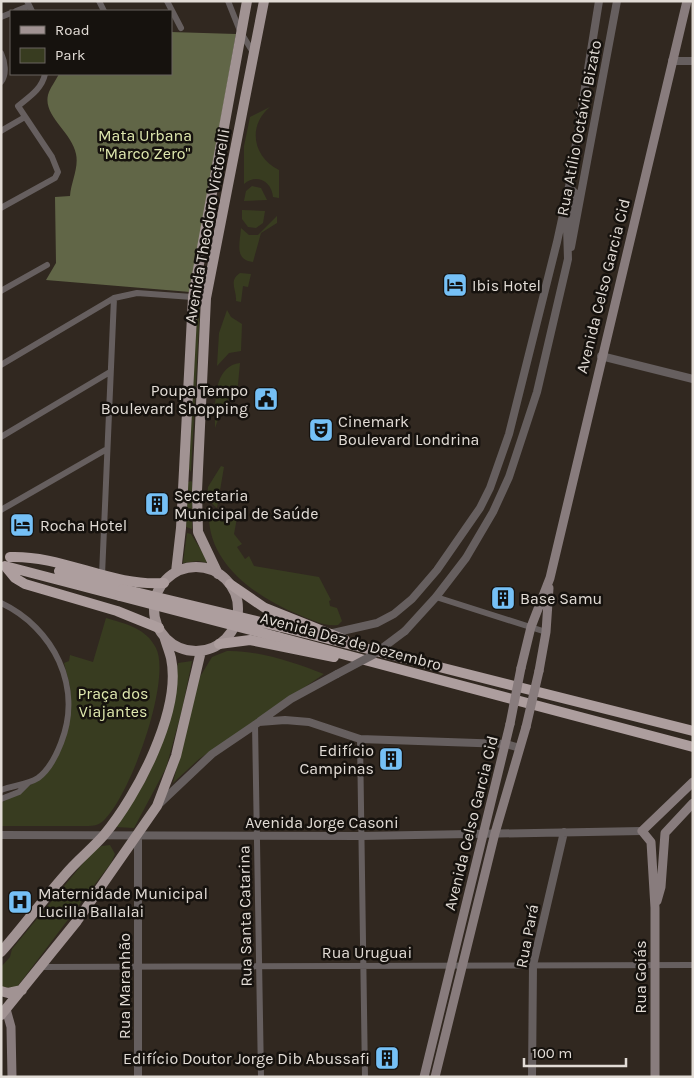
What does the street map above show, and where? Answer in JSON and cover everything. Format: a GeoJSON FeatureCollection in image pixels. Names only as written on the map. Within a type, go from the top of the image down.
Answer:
{"type":"FeatureCollection","features":[{"type":"Feature","properties":{"kind":"highway"},"geometry":{"type":"LineString","coordinates":[[162,632],[117,611],[25,584],[15,578],[5,561],[35,558],[135,583],[164,583]]}},
{"type":"Feature","properties":{"kind":"highway","name":"Avenida Dez de Dezembro"},"geometry":{"type":"LineString","coordinates":[[5,561],[279,632],[359,648],[693,730]]}},
{"type":"Feature","properties":{"kind":"highway"},"geometry":{"type":"LineString","coordinates":[[230,584],[272,611],[333,633],[359,648]]}},
{"type":"Feature","properties":{"kind":"highway","name":"Avenida Dez de Dezembro"},"geometry":{"type":"LineString","coordinates":[[279,632],[363,659],[693,747]]}},
{"type":"Feature","properties":{"kind":"highway"},"geometry":{"type":"LineString","coordinates":[[220,644],[250,640],[309,654],[363,659]]}},
{"type":"Feature","properties":{"kind":"main road","name":"Avenida Theodoro Victorelli"},"geometry":{"type":"LineString","coordinates":[[176,572],[181,528],[192,297],[247,1]]}},
{"type":"Feature","properties":{"kind":"main road","name":"Avenida Theodoro Victorelli"},"geometry":{"type":"LineString","coordinates":[[218,574],[198,532],[197,496],[206,298],[264,1]]}},
{"type":"Feature","properties":{"kind":"main road","name":"Avenida Celso Garcia Cid"},"geometry":{"type":"LineString","coordinates":[[424,1077],[506,744],[531,627],[550,578],[601,356],[687,1]]}},
{"type":"Feature","properties":{"kind":"main road"},"geometry":{"type":"LineString","coordinates":[[1,952],[71,867],[103,836],[125,808],[146,768],[167,712],[172,680],[171,658],[156,619],[156,600],[164,583],[176,572],[184,569],[202,568],[218,574],[230,584],[235,593],[238,612],[232,630],[220,644],[201,651],[180,648],[162,632]]}},
{"type":"Feature","properties":{"kind":"main road","name":"Avenida Celso Garcia Cid"},"geometry":{"type":"LineString","coordinates":[[435,1077],[495,834],[526,727],[540,667],[546,632],[550,578]]}},
{"type":"Feature","properties":{"kind":"main road"},"geometry":{"type":"LineString","coordinates":[[12,1077],[11,1027],[3,1008],[42,967],[138,836],[157,806],[176,756],[201,651]]}},
{"type":"Feature","properties":{"kind":"main road"},"geometry":{"type":"LineString","coordinates":[[524,656],[531,653],[537,657],[540,667]]}},
{"type":"Feature","properties":{"kind":"main road"},"geometry":{"type":"LineString","coordinates":[[642,831],[693,782]]}},
{"type":"Feature","properties":{"kind":"main road","name":"Rua Goiás"},"geometry":{"type":"LineString","coordinates":[[655,908],[661,887],[665,833],[693,803]]}},
{"type":"Feature","properties":{"kind":"main road","name":"Rua Goiás"},"geometry":{"type":"LineString","coordinates":[[642,831],[651,842],[655,908],[655,1077]]}},
{"type":"Feature","properties":{"kind":"main road"},"geometry":{"type":"LineString","coordinates":[[466,904],[476,909]]}},
{"type":"Feature","properties":{"kind":"main road"},"geometry":{"type":"LineString","coordinates":[[460,930],[470,933]]}},
{"type":"Feature","properties":{"kind":"main road"},"geometry":{"type":"LineString","coordinates":[[1,991],[8,993],[22,990]]}},
{"type":"Feature","properties":{"kind":"main road"},"geometry":{"type":"LineString","coordinates":[[438,1022],[448,1025]]}},
{"type":"Feature","properties":{"kind":"street"},"geometry":{"type":"LineString","coordinates":[[228,1],[240,31],[255,54]]}},
{"type":"Feature","properties":{"kind":"street"},"geometry":{"type":"LineString","coordinates":[[333,633],[377,623],[404,606],[430,580],[480,508],[490,488],[509,434],[570,186],[599,1]]}},
{"type":"Feature","properties":{"kind":"street","name":"Rua Atílio Octávio Bizato"},"geometry":{"type":"LineString","coordinates":[[568,259],[617,1]]}},
{"type":"Feature","properties":{"kind":"street"},"geometry":{"type":"LineString","coordinates":[[172,13],[180,28]]}},
{"type":"Feature","properties":{"kind":"street"},"geometry":{"type":"LineString","coordinates":[[1,53],[5,67],[5,78],[1,82]]}},
{"type":"Feature","properties":{"kind":"street"},"geometry":{"type":"LineString","coordinates":[[672,61],[693,61]]}},
{"type":"Feature","properties":{"kind":"street"},"geometry":{"type":"LineString","coordinates":[[1,208],[55,178],[58,172],[52,157],[18,106],[44,82],[45,75]]}},
{"type":"Feature","properties":{"kind":"street"},"geometry":{"type":"LineString","coordinates":[[1,131],[24,117]]}},
{"type":"Feature","properties":{"kind":"street"},"geometry":{"type":"LineString","coordinates":[[157,806],[212,754],[290,699],[373,655],[405,630],[436,597],[466,558],[493,512],[509,477],[537,392],[568,259],[567,227],[574,192],[570,186]]}},
{"type":"Feature","properties":{"kind":"street"},"geometry":{"type":"LineString","coordinates":[[1,291],[47,265]]}},
{"type":"Feature","properties":{"kind":"street"},"geometry":{"type":"LineString","coordinates":[[1,365],[114,298],[137,294],[206,298]]}},
{"type":"Feature","properties":{"kind":"street"},"geometry":{"type":"LineString","coordinates":[[102,575],[114,298]]}},
{"type":"Feature","properties":{"kind":"street"},"geometry":{"type":"LineString","coordinates":[[601,356],[693,379]]}},
{"type":"Feature","properties":{"kind":"street"},"geometry":{"type":"LineString","coordinates":[[1,437],[110,372]]}},
{"type":"Feature","properties":{"kind":"street"},"geometry":{"type":"LineString","coordinates":[[1,510],[107,449]]}},
{"type":"Feature","properties":{"kind":"street"},"geometry":{"type":"LineString","coordinates":[[436,597],[546,632]]}},
{"type":"Feature","properties":{"kind":"street"},"geometry":{"type":"LineString","coordinates":[[1,603],[29,619],[41,631],[59,659],[68,689],[68,723],[58,752],[43,773],[19,792],[1,799]]}},
{"type":"Feature","properties":{"kind":"street"},"geometry":{"type":"LineString","coordinates":[[257,723],[285,720],[308,722],[360,739],[506,744],[520,748]]}},
{"type":"Feature","properties":{"kind":"street","name":"Rua Santa Catarina"},"geometry":{"type":"LineString","coordinates":[[257,723],[261,1077]]}},
{"type":"Feature","properties":{"kind":"street"},"geometry":{"type":"LineString","coordinates":[[360,739],[365,1077]]}},
{"type":"Feature","properties":{"kind":"street"},"geometry":{"type":"LineString","coordinates":[[1,790],[28,783]]}},
{"type":"Feature","properties":{"kind":"street","name":"Avenida Jorge Casoni"},"geometry":{"type":"LineString","coordinates":[[1,835],[362,836],[642,831]]}},
{"type":"Feature","properties":{"kind":"street","name":"Rua Pará"},"geometry":{"type":"LineString","coordinates":[[532,1077],[533,965],[564,832]]}},
{"type":"Feature","properties":{"kind":"street","name":"Rua Maranhão"},"geometry":{"type":"LineString","coordinates":[[138,836],[138,1077]]}},
{"type":"Feature","properties":{"kind":"street","name":"Rua Uruguai"},"geometry":{"type":"LineString","coordinates":[[42,967],[693,965]]}},
{"type":"Feature","properties":{"kind":"green space","name":"Mata Urbana \"Marco Zero\""},"geometry":{"type":"Polygon","coordinates":[[[172,32],[236,34],[190,292],[46,280],[56,263],[55,197],[70,196],[77,159],[69,138],[50,110],[48,95],[58,75],[172,75],[172,32]]]}},
{"type":"Feature","properties":{"kind":"green space"},"geometry":{"type":"Polygon","coordinates":[[[270,107],[258,123],[256,141],[263,157],[279,170],[279,198],[273,197],[270,187],[263,180],[253,179],[244,184],[244,146],[250,117],[270,107]]]}},
{"type":"Feature","properties":{"kind":"green space"},"geometry":{"type":"Polygon","coordinates":[[[252,186],[261,188],[267,200],[244,201],[246,191],[252,186]]]}},
{"type":"Feature","properties":{"kind":"green space"},"geometry":{"type":"Polygon","coordinates":[[[242,210],[265,211],[263,223],[256,228],[248,227],[242,219],[242,210]]]}},
{"type":"Feature","properties":{"kind":"green space"},"geometry":{"type":"Polygon","coordinates":[[[277,216],[277,223],[261,233],[253,262],[247,261],[241,254],[239,245],[241,228],[249,235],[258,235],[277,216]]]}},
{"type":"Feature","properties":{"kind":"green space"},"geometry":{"type":"Polygon","coordinates":[[[240,273],[251,274],[248,287],[243,286],[241,302],[236,301],[234,282],[236,276],[240,273]]]}},
{"type":"Feature","properties":{"kind":"green space"},"geometry":{"type":"Polygon","coordinates":[[[197,304],[200,308],[191,472],[189,469],[197,304]]]}},
{"type":"Feature","properties":{"kind":"green space"},"geometry":{"type":"Polygon","coordinates":[[[227,310],[231,317],[242,324],[241,351],[229,353],[217,366],[219,333],[227,310]]]}},
{"type":"Feature","properties":{"kind":"green space"},"geometry":{"type":"Polygon","coordinates":[[[240,363],[237,395],[233,395],[224,403],[215,428],[217,389],[220,379],[224,371],[240,363]]]}},
{"type":"Feature","properties":{"kind":"green space"},"geometry":{"type":"Polygon","coordinates":[[[221,466],[224,467],[217,508],[207,499],[208,487],[221,466]]]}},
{"type":"Feature","properties":{"kind":"green space"},"geometry":{"type":"Polygon","coordinates":[[[191,481],[192,529],[186,527],[188,482],[191,481]]]}},
{"type":"Feature","properties":{"kind":"green space"},"geometry":{"type":"Polygon","coordinates":[[[209,513],[237,518],[234,534],[242,544],[237,547],[245,559],[249,556],[254,566],[319,577],[331,600],[329,601],[330,606],[337,608],[342,621],[338,625],[318,622],[281,607],[251,588],[225,562],[216,547],[211,531],[209,513]]]}},
{"type":"Feature","properties":{"kind":"green space"},"geometry":{"type":"Polygon","coordinates":[[[187,533],[191,534],[209,563],[198,561],[183,563],[187,533]]]}},
{"type":"Feature","properties":{"kind":"green space","name":"Praça dos Viajantes"},"geometry":{"type":"Polygon","coordinates":[[[106,618],[135,628],[147,636],[156,648],[159,664],[158,686],[153,711],[145,739],[124,790],[113,810],[102,822],[95,825],[1,826],[1,803],[37,781],[51,766],[71,704],[70,686],[64,663],[69,661],[70,655],[93,662],[106,618]]]}},
{"type":"Feature","properties":{"kind":"green space"},"geometry":{"type":"Polygon","coordinates":[[[227,651],[264,655],[324,674],[199,759],[173,783],[198,680],[212,657],[227,651]]]}},
{"type":"Feature","properties":{"kind":"green space"},"geometry":{"type":"Polygon","coordinates":[[[192,661],[182,710],[166,768],[134,828],[116,827],[146,780],[169,723],[178,663],[192,661]]]}},
{"type":"Feature","properties":{"kind":"green space"},"geometry":{"type":"Polygon","coordinates":[[[110,845],[115,854],[111,863],[17,987],[5,988],[1,985],[1,967],[10,957],[12,949],[94,850],[110,845]]]}},
{"type":"Feature","properties":{"kind":"place","name":"Ibis Hotel"},"geometry":{"type":"Point","coordinates":[455,285]}},
{"type":"Feature","properties":{"kind":"place","name":"Poupa Tempo Boulevard Shopping"},"geometry":{"type":"Point","coordinates":[266,399]}},
{"type":"Feature","properties":{"kind":"place","name":"Cinemark Boulevard Londrina"},"geometry":{"type":"Point","coordinates":[321,430]}},
{"type":"Feature","properties":{"kind":"place","name":"Secretaria Municipal de Saúde"},"geometry":{"type":"Point","coordinates":[157,504]}},
{"type":"Feature","properties":{"kind":"place","name":"Rocha Hotel"},"geometry":{"type":"Point","coordinates":[22,525]}},
{"type":"Feature","properties":{"kind":"place","name":"Base Samu"},"geometry":{"type":"Point","coordinates":[503,598]}},
{"type":"Feature","properties":{"kind":"place","name":"Edifício Campinas"},"geometry":{"type":"Point","coordinates":[391,759]}},
{"type":"Feature","properties":{"kind":"place","name":"Maternidade Municipal Lucilla Ballalai"},"geometry":{"type":"Point","coordinates":[20,902]}},
{"type":"Feature","properties":{"kind":"place","name":"Edifício Doutor Jorge Dib Abussafi"},"geometry":{"type":"Point","coordinates":[387,1058]}}]}
